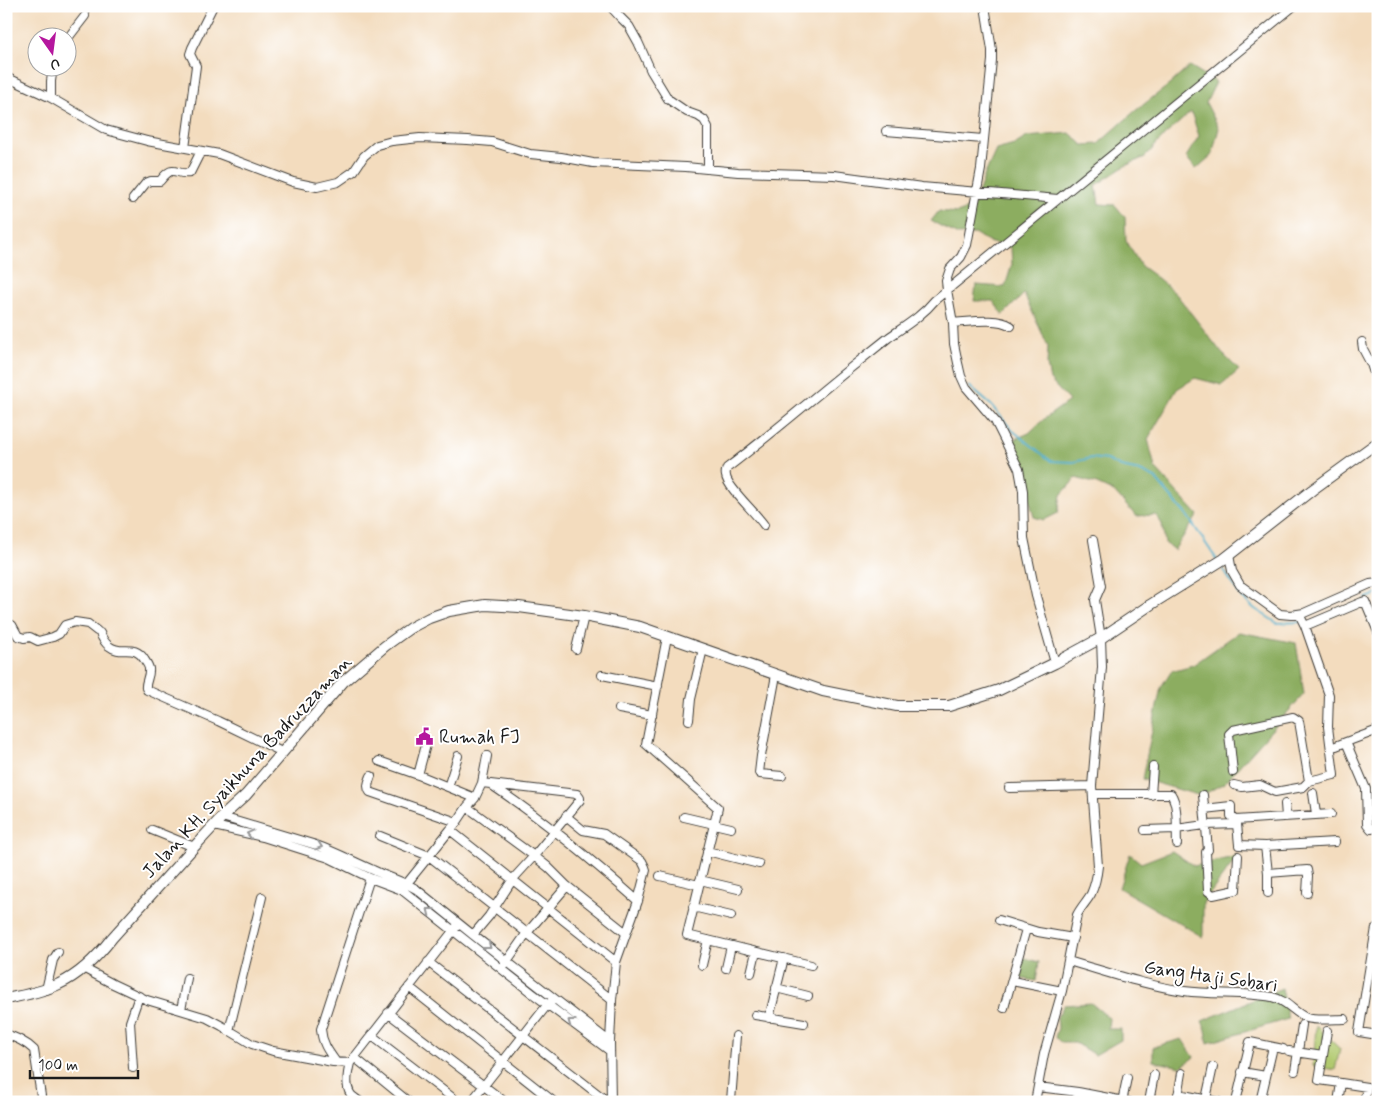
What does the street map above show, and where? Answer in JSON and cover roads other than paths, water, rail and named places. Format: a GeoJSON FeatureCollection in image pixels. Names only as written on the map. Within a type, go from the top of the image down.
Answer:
{"type":"FeatureCollection","features":[{"type":"Feature","properties":{"kind":"main road","name":"Jalan KH. Syaikhuna Badruzzaman"},"geometry":{"type":"LineString","coordinates":[[6,999],[46,990],[65,981],[83,968],[100,953],[222,817],[246,795],[342,682],[410,628],[449,610],[485,606],[519,607],[584,616],[640,627],[823,690],[889,705],[949,706],[995,692],[1101,638],[1227,557],[1312,490],[1378,442]]}},
{"type":"Feature","properties":{"kind":"street"},"geometry":{"type":"LineString","coordinates":[[185,148],[196,66],[190,54],[213,6]]}},
{"type":"Feature","properties":{"kind":"street"},"geometry":{"type":"LineString","coordinates":[[610,6],[629,26],[651,71],[668,99],[687,112],[704,120],[708,127],[708,169]]}},
{"type":"Feature","properties":{"kind":"street"},"geometry":{"type":"LineString","coordinates":[[985,6],[992,50],[981,169],[967,246],[961,257],[950,269],[946,280],[946,290],[961,376],[966,387],[995,422],[1019,468],[1023,491],[1024,538],[1036,596],[1055,663]]}},
{"type":"Feature","properties":{"kind":"street"},"geometry":{"type":"LineString","coordinates":[[764,525],[727,481],[725,476],[728,468],[844,373],[927,310],[946,290],[1294,6]]}},
{"type":"Feature","properties":{"kind":"street"},"geometry":{"type":"LineString","coordinates":[[76,28],[85,16]]}},
{"type":"Feature","properties":{"kind":"street"},"geometry":{"type":"LineString","coordinates":[[6,77],[51,98],[106,130],[147,141],[226,156],[283,178],[317,187],[338,182],[354,171],[364,156],[377,145],[392,141],[420,138],[492,142],[530,154],[562,157],[593,163],[668,166],[738,172],[834,175],[922,187],[1058,199]]}},
{"type":"Feature","properties":{"kind":"street"},"geometry":{"type":"LineString","coordinates":[[51,98],[53,78]]}},
{"type":"Feature","properties":{"kind":"street"},"geometry":{"type":"LineString","coordinates":[[886,131],[983,139]]}},
{"type":"Feature","properties":{"kind":"street"},"geometry":{"type":"LineString","coordinates":[[133,199],[146,183],[160,180],[170,171],[190,173],[201,151]]}},
{"type":"Feature","properties":{"kind":"street"},"geometry":{"type":"LineString","coordinates":[[953,323],[998,322],[1007,323],[1011,326]]}},
{"type":"Feature","properties":{"kind":"street"},"geometry":{"type":"LineString","coordinates":[[1362,342],[1363,349],[1371,364],[1378,385]]}},
{"type":"Feature","properties":{"kind":"street"},"geometry":{"type":"LineString","coordinates":[[1035,1102],[1044,1054],[1062,991],[1077,915],[1090,895],[1096,879],[1098,860],[1093,790],[1102,667],[1101,638],[1095,600],[1101,583],[1092,540]]}},
{"type":"Feature","properties":{"kind":"street"},"geometry":{"type":"LineString","coordinates":[[1227,557],[1240,585],[1280,614],[1300,616],[1370,584],[1378,583]]}},
{"type":"Feature","properties":{"kind":"street"},"geometry":{"type":"LineString","coordinates":[[1305,626],[1365,601],[1378,632]]}},
{"type":"Feature","properties":{"kind":"street"},"geometry":{"type":"LineString","coordinates":[[576,648],[584,616]]}},
{"type":"Feature","properties":{"kind":"street"},"geometry":{"type":"LineString","coordinates":[[1300,616],[1329,694],[1328,727],[1335,784]]}},
{"type":"Feature","properties":{"kind":"street"},"geometry":{"type":"LineString","coordinates":[[6,623],[12,625],[18,636],[30,637],[38,641],[59,634],[65,626],[75,622],[88,624],[98,632],[110,647],[140,653],[149,668],[145,684],[147,690],[282,752]]}},
{"type":"Feature","properties":{"kind":"street"},"geometry":{"type":"LineString","coordinates":[[667,637],[646,744],[718,808],[687,935],[811,965]]}},
{"type":"Feature","properties":{"kind":"street"},"geometry":{"type":"LineString","coordinates":[[689,720],[691,699],[703,649]]}},
{"type":"Feature","properties":{"kind":"street"},"geometry":{"type":"LineString","coordinates":[[602,675],[658,686]]}},
{"type":"Feature","properties":{"kind":"street"},"geometry":{"type":"LineString","coordinates":[[776,675],[761,756],[760,774],[782,776]]}},
{"type":"Feature","properties":{"kind":"street"},"geometry":{"type":"LineString","coordinates":[[619,709],[652,715]]}},
{"type":"Feature","properties":{"kind":"street"},"geometry":{"type":"LineString","coordinates":[[1233,772],[1230,734],[1234,730],[1293,717],[1299,721],[1308,781]]}},
{"type":"Feature","properties":{"kind":"street"},"geometry":{"type":"LineString","coordinates":[[1336,746],[1378,730]]}},
{"type":"Feature","properties":{"kind":"street"},"geometry":{"type":"LineString","coordinates":[[1346,742],[1366,789],[1367,824],[1371,829],[1378,828]]}},
{"type":"Feature","properties":{"kind":"street"},"geometry":{"type":"LineString","coordinates":[[418,775],[426,745]]}},
{"type":"Feature","properties":{"kind":"street"},"geometry":{"type":"LineString","coordinates":[[448,787],[458,756]]}},
{"type":"Feature","properties":{"kind":"street"},"geometry":{"type":"LineString","coordinates":[[404,887],[486,784],[487,756]]}},
{"type":"Feature","properties":{"kind":"street"},"geometry":{"type":"LineString","coordinates":[[379,761],[475,798]]}},
{"type":"Feature","properties":{"kind":"street"},"geometry":{"type":"LineString","coordinates":[[1152,767],[1152,794]]}},
{"type":"Feature","properties":{"kind":"street"},"geometry":{"type":"LineString","coordinates":[[1234,784],[1242,787],[1260,785],[1275,792],[1303,787],[1308,781],[1334,775]]}},
{"type":"Feature","properties":{"kind":"street"},"geometry":{"type":"LineString","coordinates":[[371,776],[368,785],[370,792],[457,822]]}},
{"type":"Feature","properties":{"kind":"street"},"geometry":{"type":"LineString","coordinates":[[473,935],[494,909],[513,880],[580,800],[577,794],[486,784]]}},
{"type":"Feature","properties":{"kind":"street"},"geometry":{"type":"LineString","coordinates":[[486,784],[517,802],[638,901]]}},
{"type":"Feature","properties":{"kind":"street"},"geometry":{"type":"LineString","coordinates":[[1009,788],[1171,794],[1176,807],[1177,844]]}},
{"type":"Feature","properties":{"kind":"street"},"geometry":{"type":"LineString","coordinates":[[1313,793],[1316,814]]}},
{"type":"Feature","properties":{"kind":"street"},"geometry":{"type":"LineString","coordinates":[[1203,795],[1205,825],[1208,850],[1206,852],[1208,891],[1213,895],[1236,890],[1239,851],[1237,822],[1231,816],[1231,806],[1204,809]]}},
{"type":"Feature","properties":{"kind":"street"},"geometry":{"type":"LineString","coordinates":[[1285,804],[1286,817]]}},
{"type":"Feature","properties":{"kind":"street"},"geometry":{"type":"LineString","coordinates":[[467,807],[534,856],[567,886],[626,933]]}},
{"type":"Feature","properties":{"kind":"street"},"geometry":{"type":"LineString","coordinates":[[1145,830],[1176,829],[1331,814]]}},
{"type":"Feature","properties":{"kind":"street"},"geometry":{"type":"LineString","coordinates":[[566,816],[583,830],[604,834],[642,861],[646,870],[638,901],[616,962],[612,1000],[609,1102]]}},
{"type":"Feature","properties":{"kind":"street"},"geometry":{"type":"LineString","coordinates":[[222,817],[316,845],[372,870],[404,887]]}},
{"type":"Feature","properties":{"kind":"street"},"geometry":{"type":"LineString","coordinates":[[684,817],[731,828]]}},
{"type":"Feature","properties":{"kind":"street"},"geometry":{"type":"LineString","coordinates":[[214,826],[263,837],[329,858],[370,878],[416,889],[456,926],[548,1004],[610,1052]]}},
{"type":"Feature","properties":{"kind":"street"},"geometry":{"type":"LineString","coordinates":[[152,830],[194,847]]}},
{"type":"Feature","properties":{"kind":"street"},"geometry":{"type":"LineString","coordinates":[[450,830],[616,962]]}},
{"type":"Feature","properties":{"kind":"street"},"geometry":{"type":"LineString","coordinates":[[380,836],[429,856],[612,1000]]}},
{"type":"Feature","properties":{"kind":"street"},"geometry":{"type":"LineString","coordinates":[[1239,851],[1265,846],[1336,842]]}},
{"type":"Feature","properties":{"kind":"street"},"geometry":{"type":"LineString","coordinates":[[1265,846],[1268,894]]}},
{"type":"Feature","properties":{"kind":"street"},"geometry":{"type":"LineString","coordinates":[[707,851],[759,864]]}},
{"type":"Feature","properties":{"kind":"street"},"geometry":{"type":"LineString","coordinates":[[1268,873],[1307,870],[1308,892]]}},
{"type":"Feature","properties":{"kind":"street"},"geometry":{"type":"LineString","coordinates":[[660,876],[738,889]]}},
{"type":"Feature","properties":{"kind":"street"},"geometry":{"type":"LineString","coordinates":[[336,1062],[326,1049],[321,1029],[370,878]]}},
{"type":"Feature","properties":{"kind":"street"},"geometry":{"type":"LineString","coordinates":[[504,965],[526,934],[567,886]]}},
{"type":"Feature","properties":{"kind":"street"},"geometry":{"type":"LineString","coordinates":[[229,1031],[262,897]]}},
{"type":"Feature","properties":{"kind":"street"},"geometry":{"type":"LineString","coordinates":[[694,907],[731,916]]}},
{"type":"Feature","properties":{"kind":"street"},"geometry":{"type":"LineString","coordinates":[[999,920],[1026,929],[1073,938]]}},
{"type":"Feature","properties":{"kind":"street"},"geometry":{"type":"LineString","coordinates":[[456,926],[473,935],[504,965],[555,999],[610,1042]]}},
{"type":"Feature","properties":{"kind":"street"},"geometry":{"type":"LineString","coordinates":[[360,1102],[351,1095],[348,1088],[348,1071],[352,1060],[456,926]]}},
{"type":"Feature","properties":{"kind":"street"},"geometry":{"type":"LineString","coordinates":[[1376,928],[1375,947],[1359,1032],[1378,1035]]}},
{"type":"Feature","properties":{"kind":"street"},"geometry":{"type":"LineString","coordinates":[[1004,1008],[1026,929]]}},
{"type":"Feature","properties":{"kind":"street"},"geometry":{"type":"LineString","coordinates":[[702,966],[708,940]]}},
{"type":"Feature","properties":{"kind":"street"},"geometry":{"type":"LineString","coordinates":[[726,968],[731,946]]}},
{"type":"Feature","properties":{"kind":"street"},"geometry":{"type":"LineString","coordinates":[[46,990],[53,960],[58,952]]}},
{"type":"Feature","properties":{"kind":"street"},"geometry":{"type":"LineString","coordinates":[[751,974],[756,952]]}},
{"type":"Feature","properties":{"kind":"street"},"geometry":{"type":"LineString","coordinates":[[769,1018],[784,958]]}},
{"type":"Feature","properties":{"kind":"street"},"geometry":{"type":"LineString","coordinates":[[428,962],[609,1102]]}},
{"type":"Feature","properties":{"kind":"street","name":"Gang Haji Sobari"},"geometry":{"type":"LineString","coordinates":[[1068,962],[1158,987],[1272,997],[1282,1000],[1309,1019],[1345,1019]]}},
{"type":"Feature","properties":{"kind":"street"},"geometry":{"type":"LineString","coordinates":[[83,968],[148,1000],[207,1018],[252,1044],[274,1051],[336,1062],[352,1060],[410,1102]]}},
{"type":"Feature","properties":{"kind":"street"},"geometry":{"type":"LineString","coordinates":[[181,1010],[187,978]]}},
{"type":"Feature","properties":{"kind":"street"},"geometry":{"type":"LineString","coordinates":[[1012,981],[1062,991]]}},
{"type":"Feature","properties":{"kind":"street"},"geometry":{"type":"LineString","coordinates":[[409,987],[554,1102]]}},
{"type":"Feature","properties":{"kind":"street"},"geometry":{"type":"LineString","coordinates":[[776,988],[808,996]]}},
{"type":"Feature","properties":{"kind":"street"},"geometry":{"type":"LineString","coordinates":[[133,1068],[130,1022],[139,996]]}},
{"type":"Feature","properties":{"kind":"street"},"geometry":{"type":"LineString","coordinates":[[471,1102],[548,1004],[555,999]]}},
{"type":"Feature","properties":{"kind":"street"},"geometry":{"type":"LineString","coordinates":[[388,1013],[505,1102]]}},
{"type":"Feature","properties":{"kind":"street"},"geometry":{"type":"LineString","coordinates":[[755,1015],[804,1023]]}},
{"type":"Feature","properties":{"kind":"street"},"geometry":{"type":"LineString","coordinates":[[1295,1071],[1290,1051],[1302,1025]]}},
{"type":"Feature","properties":{"kind":"street"},"geometry":{"type":"LineString","coordinates":[[1327,1031],[1319,1080],[1366,1087],[1364,1102]]}},
{"type":"Feature","properties":{"kind":"street"},"geometry":{"type":"LineString","coordinates":[[6,1034],[34,1050],[41,1090],[40,1099],[35,1102]]}},
{"type":"Feature","properties":{"kind":"street"},"geometry":{"type":"LineString","coordinates":[[371,1035],[458,1102]]}},
{"type":"Feature","properties":{"kind":"street"},"geometry":{"type":"LineString","coordinates":[[731,1101],[736,1036]]}},
{"type":"Feature","properties":{"kind":"street"},"geometry":{"type":"LineString","coordinates":[[1236,1102],[1250,1042],[1323,1056]]}},
{"type":"Feature","properties":{"kind":"street"},"geometry":{"type":"LineString","coordinates":[[1260,1102],[1273,1047]]}},
{"type":"Feature","properties":{"kind":"street"},"geometry":{"type":"LineString","coordinates":[[1206,1099],[1213,1067]]}},
{"type":"Feature","properties":{"kind":"street"},"geometry":{"type":"LineString","coordinates":[[1242,1072],[1266,1076]]}},
{"type":"Feature","properties":{"kind":"street"},"geometry":{"type":"LineString","coordinates":[[1182,1073],[1177,1098],[1206,1099],[1219,1102]]}},
{"type":"Feature","properties":{"kind":"street"},"geometry":{"type":"LineString","coordinates":[[1149,1102],[1154,1075]]}},
{"type":"Feature","properties":{"kind":"street"},"geometry":{"type":"LineString","coordinates":[[1038,1087],[1125,1101],[1127,1078]]}},
{"type":"Feature","properties":{"kind":"street"},"geometry":{"type":"LineString","coordinates":[[1338,1102],[1341,1083]]}},
{"type":"Feature","properties":{"kind":"street"},"geometry":{"type":"LineString","coordinates":[[1076,1102],[1078,1092]]}},
{"type":"Feature","properties":{"kind":"waterway"},"geometry":{"type":"LineString","coordinates":[[969,386],[991,405],[1012,430],[1051,461],[1073,462],[1092,458],[1107,460],[1121,467],[1140,471],[1155,478],[1188,517],[1217,560]]}},
{"type":"Feature","properties":{"kind":"waterway"},"geometry":{"type":"LineString","coordinates":[[1221,566],[1241,597],[1255,609],[1277,623],[1301,622]]}},
{"type":"Feature","properties":{"kind":"waterway"},"geometry":{"type":"LineString","coordinates":[[1366,598],[1378,594]]}},
{"type":"Feature","properties":{"kind":"place","name":"Rumah FJ"},"geometry":{"type":"Point","coordinates":[425,736]}}]}
